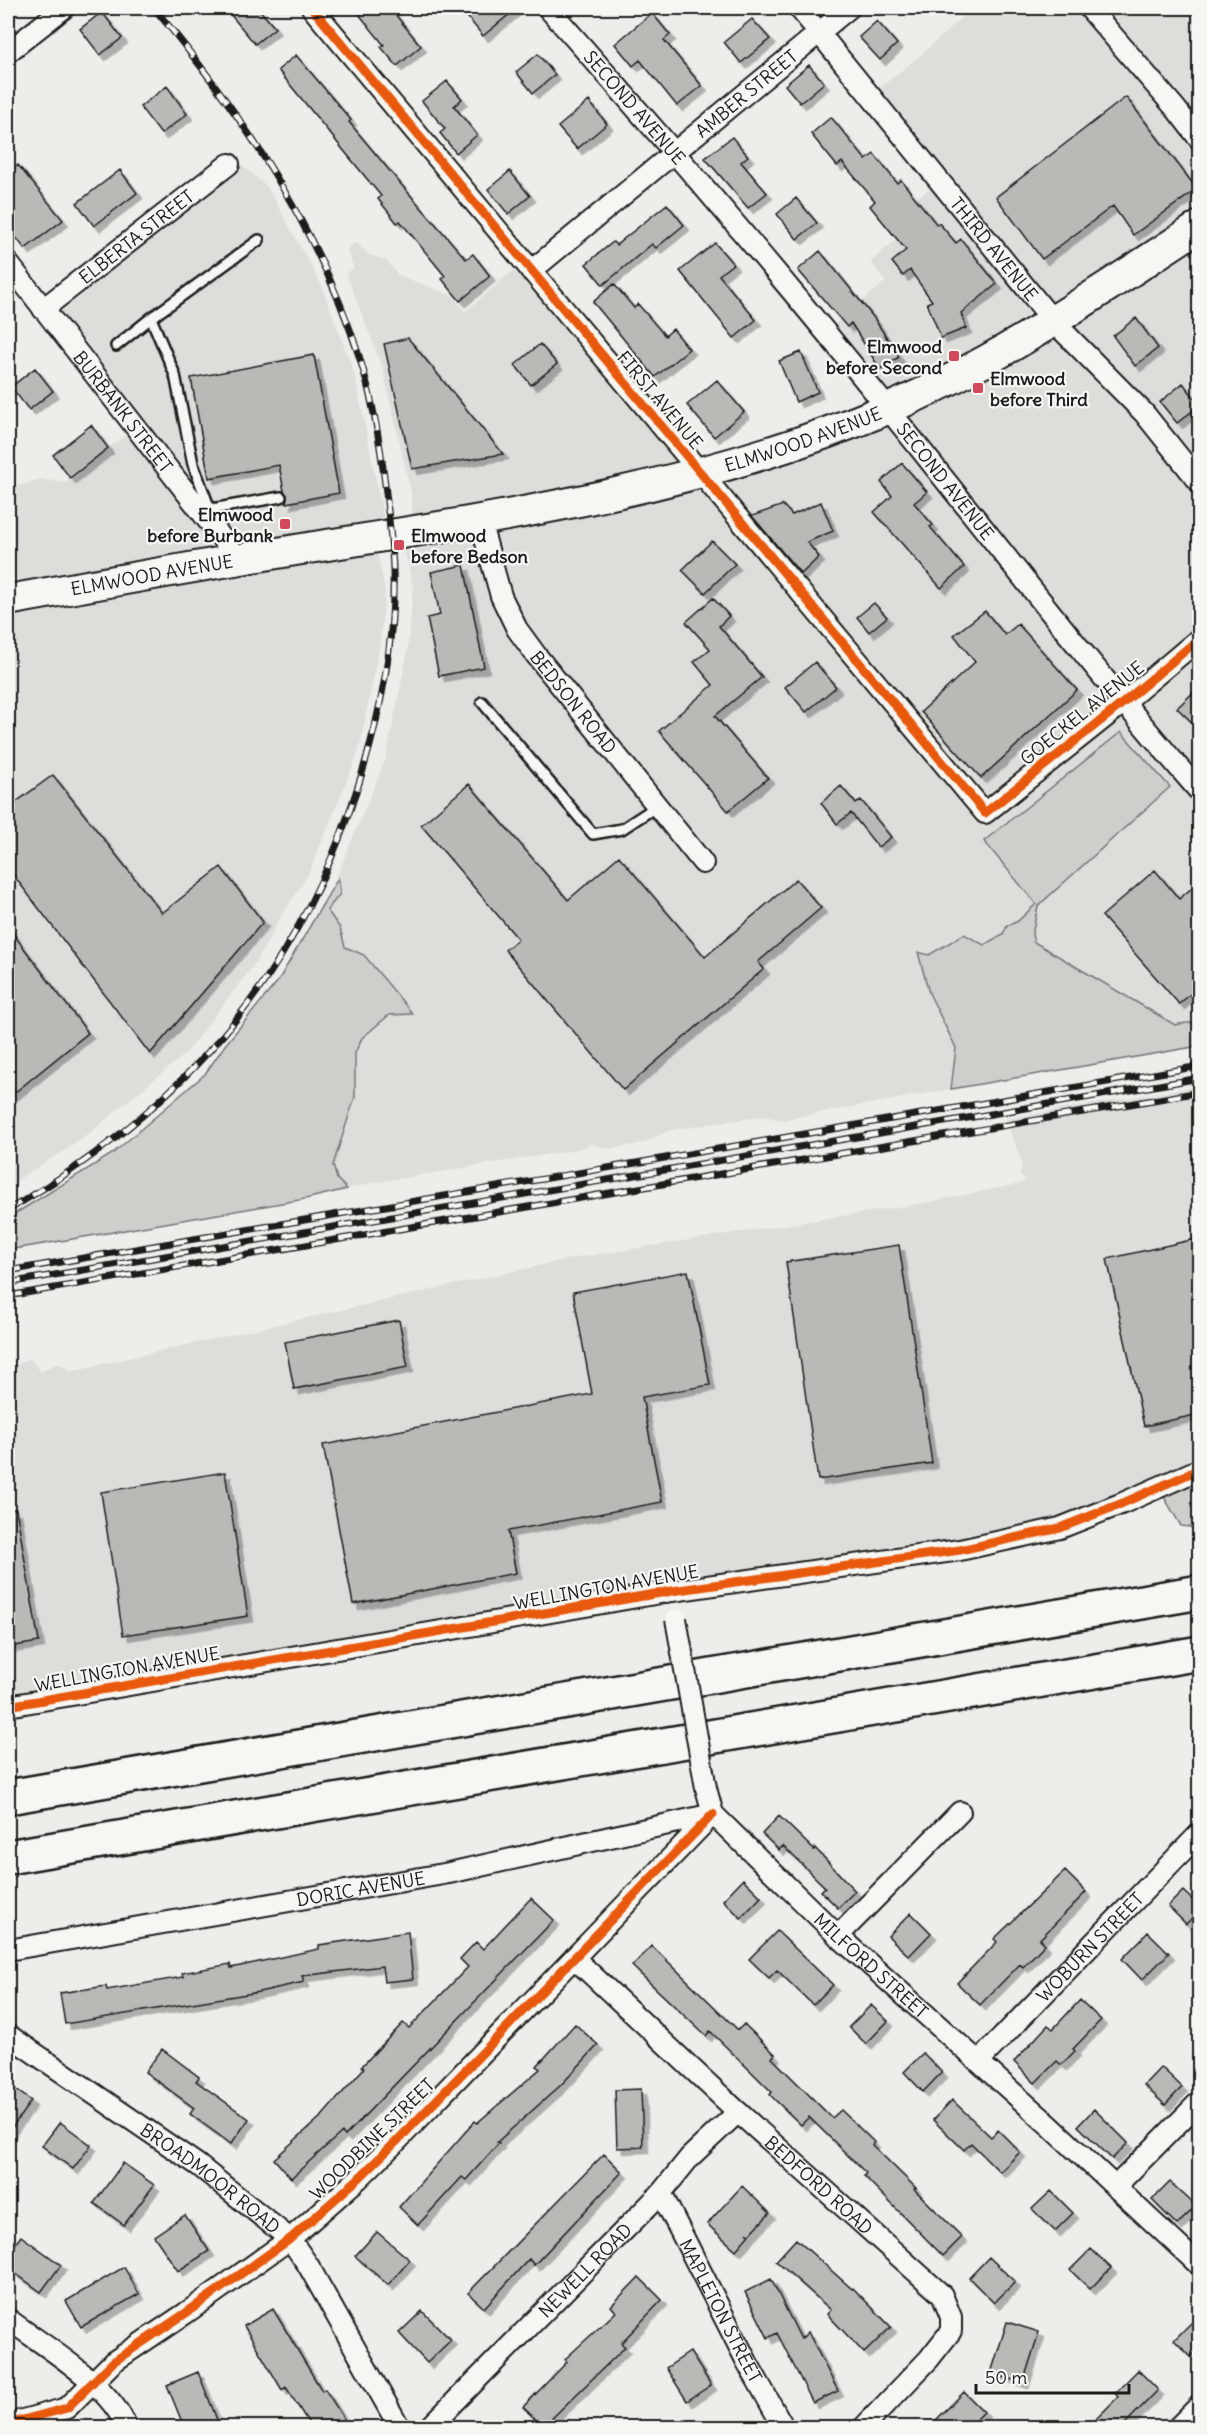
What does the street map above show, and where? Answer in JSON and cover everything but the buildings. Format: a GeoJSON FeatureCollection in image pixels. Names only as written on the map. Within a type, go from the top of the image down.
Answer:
{"type":"FeatureCollection","features":[{"type":"Feature","properties":{"kind":"highway"},"geometry":{"type":"LineString","coordinates":[[8,1797],[1200,1592]]}},
{"type":"Feature","properties":{"kind":"highway"},"geometry":{"type":"LineString","coordinates":[[8,1857],[1200,1653]]}},
{"type":"Feature","properties":{"kind":"main road","name":"ELMWOOD AVENUE"},"geometry":{"type":"LineString","coordinates":[[8,600],[238,559],[480,521],[681,479],[780,450],[888,408],[990,358],[1053,321],[1200,226]]}},
{"type":"Feature","properties":{"kind":"street"},"geometry":{"type":"LineString","coordinates":[[8,52],[64,8]]}},
{"type":"Feature","properties":{"kind":"street","name":"FIRST AVENUE"},"geometry":{"type":"LineString","coordinates":[[312,8],[985,813]]}},
{"type":"Feature","properties":{"kind":"street","name":"SECOND AVENUE"},"geometry":{"type":"LineString","coordinates":[[548,8],[675,152],[888,408],[1123,703],[1200,792]]}},
{"type":"Feature","properties":{"kind":"street","name":"THIRD AVENUE"},"geometry":{"type":"LineString","coordinates":[[799,8],[1053,321],[1144,414],[1200,483]]}},
{"type":"Feature","properties":{"kind":"street","name":"AMBER STREET"},"geometry":{"type":"LineString","coordinates":[[531,271],[849,8]]}},
{"type":"Feature","properties":{"kind":"street"},"geometry":{"type":"LineString","coordinates":[[1089,8],[1200,140]]}},
{"type":"Feature","properties":{"kind":"street","name":"ELBERTA STREET"},"geometry":{"type":"LineString","coordinates":[[43,309],[229,164]]}},
{"type":"Feature","properties":{"kind":"street","name":"BURBANK STREET"},"geometry":{"type":"LineString","coordinates":[[8,264],[205,510],[238,559]]}},
{"type":"Feature","properties":{"kind":"street","name":"BEDSON ROAD"},"geometry":{"type":"LineString","coordinates":[[480,521],[501,596],[518,628],[536,655],[703,863]]}},
{"type":"Feature","properties":{"kind":"street","name":"GOECKEL AVENUE"},"geometry":{"type":"LineString","coordinates":[[985,813],[1123,703],[1200,638]]}},
{"type":"Feature","properties":{"kind":"street","name":"WELLINGTON AVENUE"},"geometry":{"type":"LineString","coordinates":[[8,1706],[672,1592],[960,1550],[1060,1528],[1124,1503],[1200,1469]]}},
{"type":"Feature","properties":{"kind":"street"},"geometry":{"type":"LineString","coordinates":[[672,1592],[706,1788],[713,1814]]}},
{"type":"Feature","properties":{"kind":"street"},"geometry":{"type":"LineString","coordinates":[[838,1936],[960,1812]]}},
{"type":"Feature","properties":{"kind":"street","name":"MILFORD STREET"},"geometry":{"type":"LineString","coordinates":[[713,1814],[838,1936],[979,2061],[1200,2266]]}},
{"type":"Feature","properties":{"kind":"street","name":"DORIC AVENUE"},"geometry":{"type":"LineString","coordinates":[[8,1950],[449,1874],[713,1814]]}},
{"type":"Feature","properties":{"kind":"street","name":"WOODBINE STREET"},"geometry":{"type":"LineString","coordinates":[[8,2424],[66,2408],[113,2362],[290,2239],[399,2139],[713,1814]]}},
{"type":"Feature","properties":{"kind":"street","name":"WOBURN STREET"},"geometry":{"type":"LineString","coordinates":[[979,2061],[1200,1833]]}},
{"type":"Feature","properties":{"kind":"street","name":"BEDFORD ROAD"},"geometry":{"type":"LineString","coordinates":[[574,1958],[738,2112],[942,2295],[952,2324],[947,2338],[863,2427]]}},
{"type":"Feature","properties":{"kind":"street","name":"BROADMOOR ROAD"},"geometry":{"type":"LineString","coordinates":[[8,2035],[198,2165],[290,2239],[308,2265],[400,2427]]}},
{"type":"Feature","properties":{"kind":"street"},"geometry":{"type":"LineString","coordinates":[[1115,2187],[1200,2101]]}},
{"type":"Feature","properties":{"kind":"street","name":"NEWELL ROAD"},"geometry":{"type":"LineString","coordinates":[[429,2427],[661,2193],[690,2157],[738,2112]]}},
{"type":"Feature","properties":{"kind":"street","name":"MAPLETON STREET"},"geometry":{"type":"LineString","coordinates":[[661,2193],[747,2362],[783,2427]]}},
{"type":"Feature","properties":{"kind":"street"},"geometry":{"type":"LineString","coordinates":[[8,2319],[94,2383],[123,2417],[127,2427]]}},
{"type":"Feature","properties":{"kind":"street"},"geometry":{"type":"LineString","coordinates":[[1177,2427],[1200,2405]]}},
{"type":"Feature","properties":{"kind":"lane"},"geometry":{"type":"LineString","coordinates":[[116,346],[259,240]]}},
{"type":"Feature","properties":{"kind":"lane"},"geometry":{"type":"LineString","coordinates":[[152,318],[175,375],[205,510],[281,497]]}},
{"type":"Feature","properties":{"kind":"lane"},"geometry":{"type":"LineString","coordinates":[[482,702],[593,834],[622,829],[657,806]]}},
{"type":"Feature","properties":{"kind":"shaded area"},"geometry":{"type":"Polygon","coordinates":[[[972,8],[1199,8],[1199,1028],[1193,1021],[1175,1025],[1034,942],[1032,935],[1038,903],[1018,921],[1007,926],[1003,934],[984,945],[964,934],[929,955],[918,953],[929,993],[956,1048],[951,1089],[781,1120],[764,1116],[670,1130],[644,1143],[610,1149],[592,1144],[574,1150],[347,1189],[337,1179],[333,1165],[355,1097],[355,1053],[362,1038],[389,1015],[413,1013],[364,955],[345,947],[340,928],[327,910],[340,894],[337,876],[386,758],[408,649],[413,587],[402,539],[414,530],[411,493],[383,369],[346,273],[354,268],[347,249],[356,242],[369,255],[386,260],[398,275],[453,296],[465,312],[522,263],[694,472],[883,407],[829,329],[885,282],[871,262],[900,236],[894,214],[939,182],[870,96],[922,54],[972,8]]]}},
{"type":"Feature","properties":{"kind":"shaded area"},"geometry":{"type":"Polygon","coordinates":[[[239,162],[268,188],[322,286],[355,376],[387,535],[376,544],[385,591],[380,642],[359,751],[308,875],[283,913],[256,962],[185,1054],[81,1140],[8,1186],[8,489],[41,479],[65,483],[78,477],[81,468],[135,428],[53,307],[239,162]]]}},
{"type":"Feature","properties":{"kind":"shaded area"},"geometry":{"type":"Polygon","coordinates":[[[1121,732],[1170,787],[1038,906],[1032,935],[1034,942],[1175,1025],[1194,1023],[1198,1027],[1199,1046],[951,1089],[956,1048],[929,993],[918,952],[929,955],[964,934],[984,945],[1003,934],[1007,926],[1018,921],[1036,904],[984,841],[1121,732]]]}},
{"type":"Feature","properties":{"kind":"shaded area"},"geometry":{"type":"Polygon","coordinates":[[[338,878],[340,894],[327,910],[340,928],[345,947],[364,955],[413,1014],[389,1015],[362,1038],[355,1053],[355,1097],[333,1165],[337,1179],[347,1189],[305,1199],[8,1250],[8,1218],[112,1154],[205,1074],[225,1045],[278,981],[338,878]]]}},
{"type":"Feature","properties":{"kind":"shaded area"},"geometry":{"type":"Polygon","coordinates":[[[1199,1086],[1199,1473],[1056,1526],[8,1706],[8,1370],[30,1358],[41,1372],[57,1363],[71,1371],[569,1259],[919,1204],[1018,1184],[1027,1180],[1020,1176],[1022,1163],[1006,1119],[1199,1086]]]}},
{"type":"Feature","properties":{"kind":"shaded area"},"geometry":{"type":"Polygon","coordinates":[[[1199,1473],[1199,1534],[1190,1527],[1181,1526],[1160,1490],[1199,1473]]]}},
{"type":"Feature","properties":{"kind":"railway"},"geometry":{"type":"LineString","coordinates":[[8,1210],[82,1162],[152,1108],[214,1046],[268,976],[295,932],[341,834],[360,781],[375,727],[386,673],[392,620],[392,547],[378,437],[360,359],[343,311],[300,218],[247,130],[154,8]]}},
{"type":"Feature","properties":{"kind":"railway"},"geometry":{"type":"LineString","coordinates":[[8,1271],[1200,1066]]}},
{"type":"Feature","properties":{"kind":"railway"},"geometry":{"type":"LineString","coordinates":[[8,1283],[1200,1078]]}},
{"type":"Feature","properties":{"kind":"railway"},"geometry":{"type":"LineString","coordinates":[[8,1296],[1200,1092]]}},
{"type":"Feature","properties":{"kind":"cycle path"},"geometry":{"type":"LineString","coordinates":[[312,8],[985,813],[1123,703],[1200,638]]}},
{"type":"Feature","properties":{"kind":"cycle path"},"geometry":{"type":"LineString","coordinates":[[8,1706],[672,1591],[960,1550],[1060,1528],[1200,1469]]}},
{"type":"Feature","properties":{"kind":"cycle path"},"geometry":{"type":"LineString","coordinates":[[8,2424],[67,2408],[113,2362],[290,2239],[399,2139],[713,1814]]}},
{"type":"Feature","properties":{"kind":"place","name":"Elmwood before Second"},"geometry":{"type":"Point","coordinates":[954,356]}},
{"type":"Feature","properties":{"kind":"place","name":"Elmwood before Third"},"geometry":{"type":"Point","coordinates":[978,388]}},
{"type":"Feature","properties":{"kind":"place","name":"Elmwood before Burbank"},"geometry":{"type":"Point","coordinates":[285,524]}},
{"type":"Feature","properties":{"kind":"place","name":"Elmwood before Bedson"},"geometry":{"type":"Point","coordinates":[399,545]}}]}
